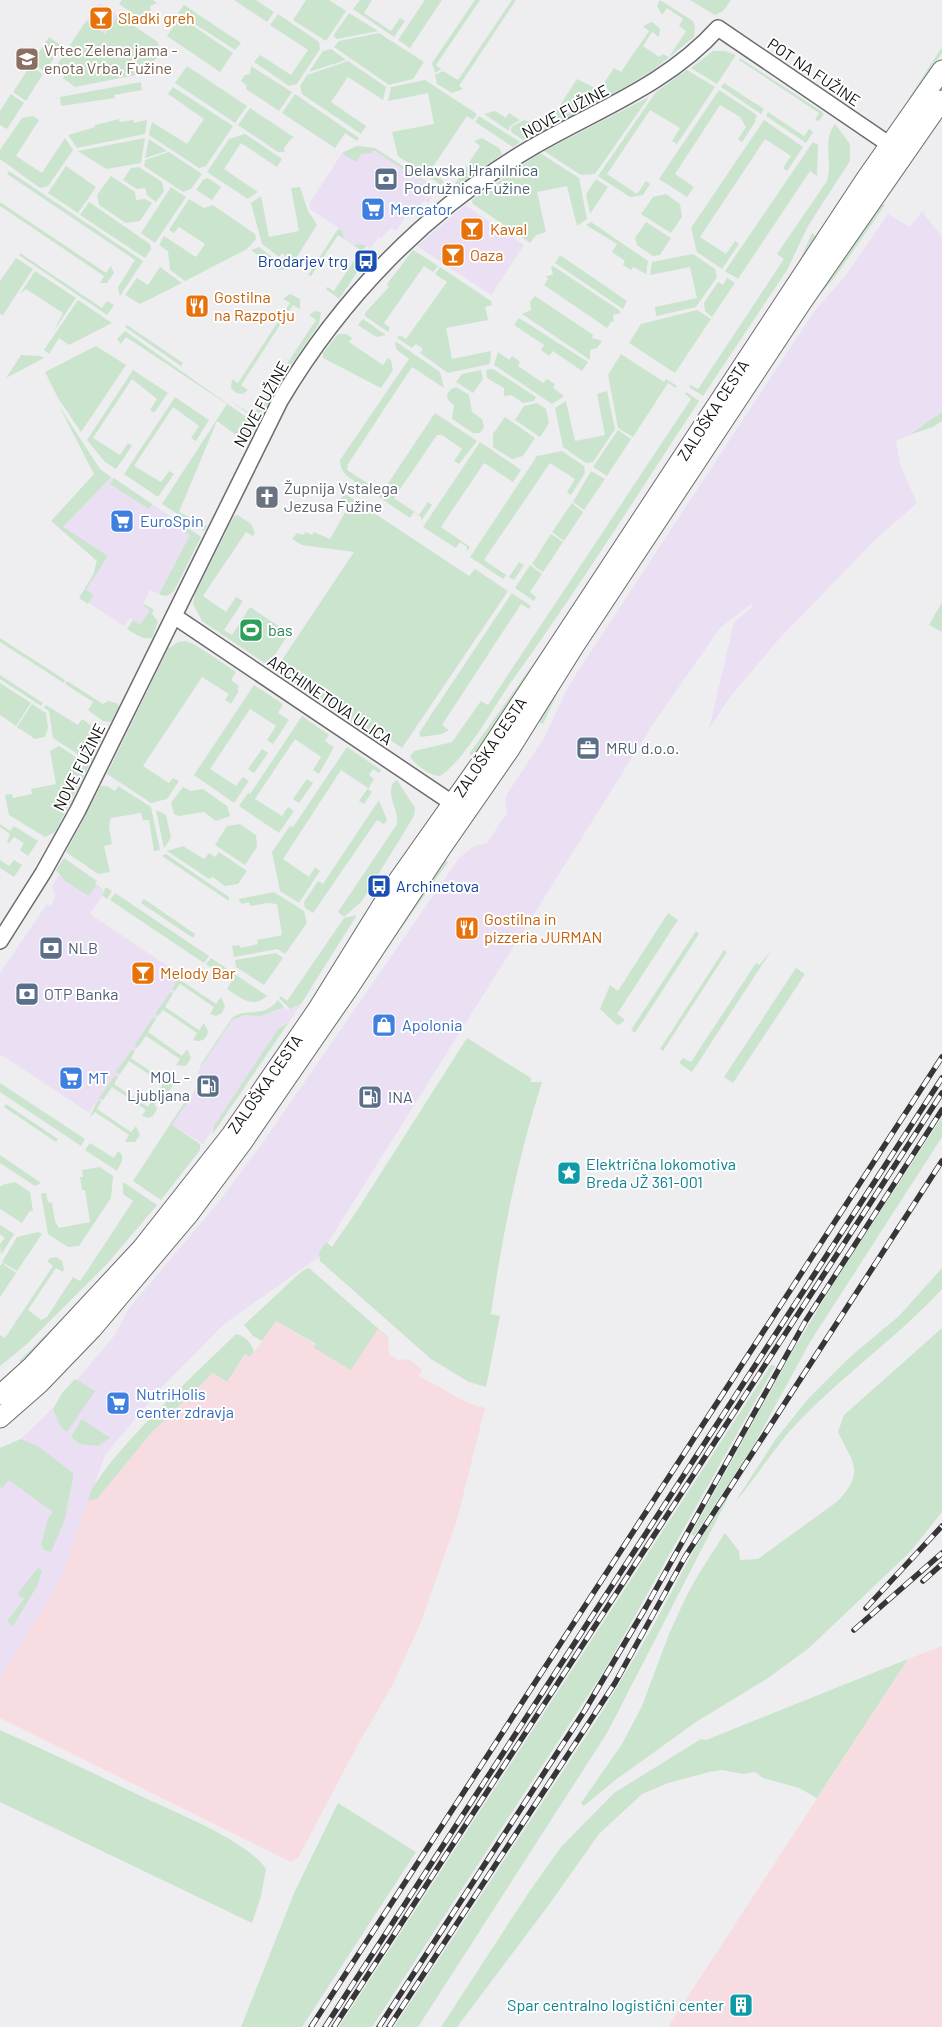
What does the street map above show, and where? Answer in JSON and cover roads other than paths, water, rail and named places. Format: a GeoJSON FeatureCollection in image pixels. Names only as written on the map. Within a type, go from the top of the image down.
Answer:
{"type":"FeatureCollection","features":[{"type":"Feature","properties":{"kind":"main road","name":"ZALOŠKA CESTA"},"geometry":{"type":"LineString","coordinates":[[2,1407],[40,1383],[92,1328],[189,1214],[272,1101],[459,808],[890,145],[942,70]]}},
{"type":"Feature","properties":{"kind":"main road","name":"ZALOŠKA CESTA"},"geometry":{"type":"LineString","coordinates":[[459,808],[510,749],[575,645],[680,485],[942,100]]}},
{"type":"Feature","properties":{"kind":"street","name":"POT NA FUŽINE"},"geometry":{"type":"LineString","coordinates":[[718,28],[890,145]]}},
{"type":"Feature","properties":{"kind":"street","name":"NOVE FUŽINE"},"geometry":{"type":"LineString","coordinates":[[0,941],[43,872],[78,810],[280,402],[326,331],[361,290],[412,237],[460,196],[526,151],[635,94],[668,72],[706,41],[718,28]]}},
{"type":"Feature","properties":{"kind":"street","name":"ARCHINETOVA ULICA"},"geometry":{"type":"LineString","coordinates":[[174,616],[459,808]]}},
{"type":"Feature","properties":{"kind":"railway"},"geometry":{"type":"LineString","coordinates":[[311,2027],[942,1057]]}},
{"type":"Feature","properties":{"kind":"railway"},"geometry":{"type":"LineString","coordinates":[[325,2027],[942,1078]]}},
{"type":"Feature","properties":{"kind":"railway"},"geometry":{"type":"LineString","coordinates":[[334,2027],[942,1093]]}},
{"type":"Feature","properties":{"kind":"railway"},"geometry":{"type":"LineString","coordinates":[[379,2027],[585,1710],[646,1607],[805,1322],[942,1110]]}},
{"type":"Feature","properties":{"kind":"railway"},"geometry":{"type":"LineString","coordinates":[[389,2027],[615,1683],[685,1557],[942,1161]]}},
{"type":"Feature","properties":{"kind":"railway"},"geometry":{"type":"LineString","coordinates":[[866,1608],[942,1526]]}},
{"type":"Feature","properties":{"kind":"railway"},"geometry":{"type":"LineString","coordinates":[[854,1630],[942,1553]]}},
{"type":"Feature","properties":{"kind":"railway"},"geometry":{"type":"LineString","coordinates":[[923,1581],[942,1564]]}},
{"type":"Feature","properties":{"kind":"place","name":"Sladki greh"},"geometry":{"type":"Point","coordinates":[101,18]}},
{"type":"Feature","properties":{"kind":"place","name":"Vrtec Zelena jama - enota Vrba, Fužine"},"geometry":{"type":"Point","coordinates":[27,59]}},
{"type":"Feature","properties":{"kind":"place","name":"Delavska Hranilnica Podružnica Fužine"},"geometry":{"type":"Point","coordinates":[386,179]}},
{"type":"Feature","properties":{"kind":"place","name":"Mercator"},"geometry":{"type":"Point","coordinates":[373,209]}},
{"type":"Feature","properties":{"kind":"place","name":"Kaval"},"geometry":{"type":"Point","coordinates":[472,229]}},
{"type":"Feature","properties":{"kind":"place","name":"Oaza"},"geometry":{"type":"Point","coordinates":[453,255]}},
{"type":"Feature","properties":{"kind":"place","name":"Brodarjev trg"},"geometry":{"type":"Point","coordinates":[366,261]}},
{"type":"Feature","properties":{"kind":"place","name":"Gostilna na Razpotju"},"geometry":{"type":"Point","coordinates":[197,306]}},
{"type":"Feature","properties":{"kind":"place","name":"Župnija Vstalega Jezusa Fužine"},"geometry":{"type":"Point","coordinates":[267,497]}},
{"type":"Feature","properties":{"kind":"place","name":"EuroSpin"},"geometry":{"type":"Point","coordinates":[122,521]}},
{"type":"Feature","properties":{"kind":"place","name":"bas"},"geometry":{"type":"Point","coordinates":[251,630]}},
{"type":"Feature","properties":{"kind":"place","name":"MRU d.o.o."},"geometry":{"type":"Point","coordinates":[588,748]}},
{"type":"Feature","properties":{"kind":"place","name":"Archinetova"},"geometry":{"type":"Point","coordinates":[379,886]}},
{"type":"Feature","properties":{"kind":"place","name":"Gostilna in pizzeria JURMAN"},"geometry":{"type":"Point","coordinates":[467,928]}},
{"type":"Feature","properties":{"kind":"place","name":"NLB"},"geometry":{"type":"Point","coordinates":[51,948]}},
{"type":"Feature","properties":{"kind":"place","name":"Melody Bar"},"geometry":{"type":"Point","coordinates":[143,973]}},
{"type":"Feature","properties":{"kind":"place","name":"OTP Banka"},"geometry":{"type":"Point","coordinates":[27,994]}},
{"type":"Feature","properties":{"kind":"place","name":"Apolonia"},"geometry":{"type":"Point","coordinates":[384,1025]}},
{"type":"Feature","properties":{"kind":"place","name":"MT"},"geometry":{"type":"Point","coordinates":[71,1078]}},
{"type":"Feature","properties":{"kind":"place","name":"MOL - Ljubljana"},"geometry":{"type":"Point","coordinates":[208,1086]}},
{"type":"Feature","properties":{"kind":"place","name":"INA"},"geometry":{"type":"Point","coordinates":[370,1097]}},
{"type":"Feature","properties":{"kind":"place","name":"Električna lokomotiva Breda JŽ 361-001"},"geometry":{"type":"Point","coordinates":[569,1173]}},
{"type":"Feature","properties":{"kind":"place","name":"NutriHolis center zdravja"},"geometry":{"type":"Point","coordinates":[118,1403]}},
{"type":"Feature","properties":{"kind":"place","name":"Spar centralno logistični center"},"geometry":{"type":"Point","coordinates":[741,2005]}}]}
